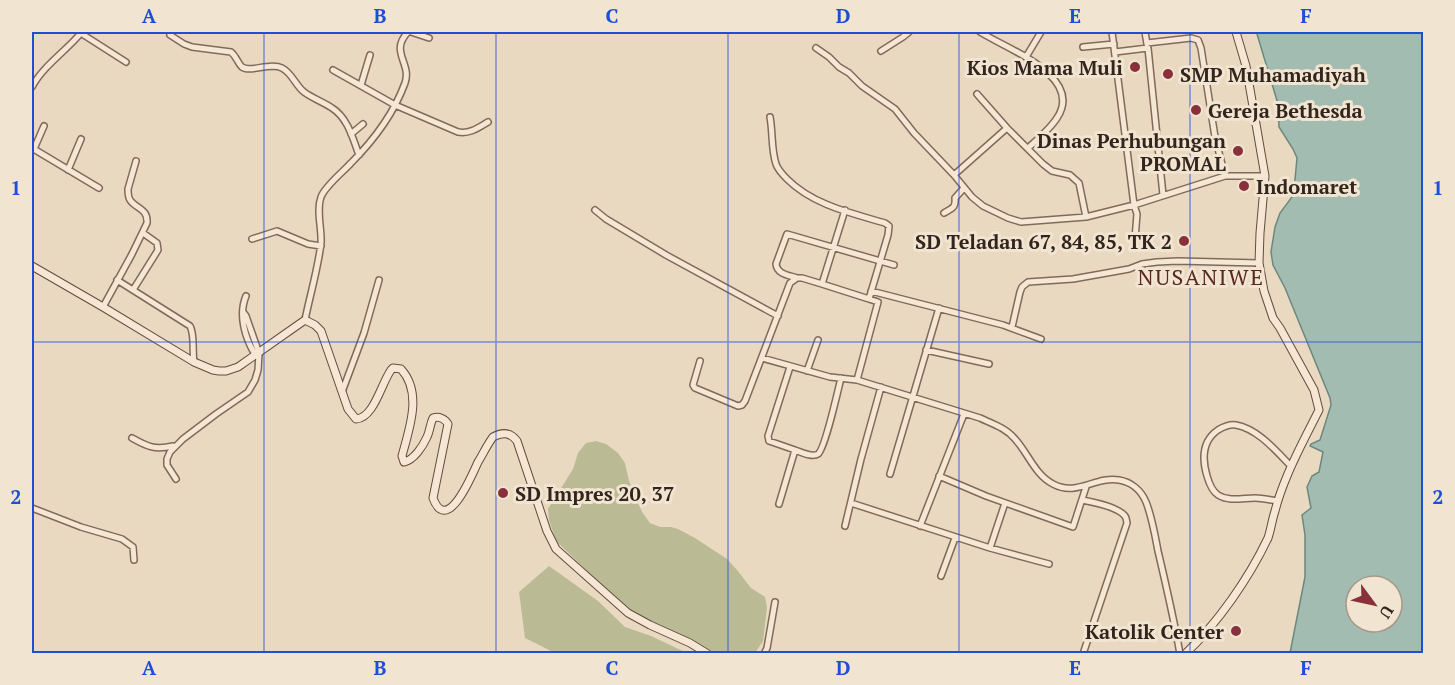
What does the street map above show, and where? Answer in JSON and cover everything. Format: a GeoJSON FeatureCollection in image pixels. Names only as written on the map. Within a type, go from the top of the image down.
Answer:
{"type":"FeatureCollection","features":[{"type":"Feature","properties":{"kind":"street"},"geometry":{"type":"LineString","coordinates":[[32,87],[38,76],[74,42],[80,32],[126,62]]}},
{"type":"Feature","properties":{"kind":"street"},"geometry":{"type":"LineString","coordinates":[[32,266],[194,362],[213,370],[226,371],[238,367],[258,355],[304,320],[321,246],[321,195],[359,155],[395,105],[406,77],[399,51],[403,37],[409,32],[429,38]]}},
{"type":"Feature","properties":{"kind":"street"},"geometry":{"type":"LineString","coordinates":[[881,51],[909,32]]}},
{"type":"Feature","properties":{"kind":"street"},"geometry":{"type":"LineString","coordinates":[[980,32],[1041,66],[1052,77],[1063,95],[1064,102],[1058,118],[1028,148]]}},
{"type":"Feature","properties":{"kind":"street"},"geometry":{"type":"LineString","coordinates":[[1026,57],[1041,32]]}},
{"type":"Feature","properties":{"kind":"street"},"geometry":{"type":"LineString","coordinates":[[1112,32],[1137,214],[1135,239]]}},
{"type":"Feature","properties":{"kind":"street"},"geometry":{"type":"LineString","coordinates":[[1145,32],[1163,195]]}},
{"type":"Feature","properties":{"kind":"street"},"geometry":{"type":"LineString","coordinates":[[1185,654],[1213,625],[1246,576],[1269,535],[1291,466],[1319,410],[1314,390],[1273,318],[1264,291],[1259,263],[1265,176],[1248,77],[1236,32]]}},
{"type":"Feature","properties":{"kind":"street"},"geometry":{"type":"LineString","coordinates":[[170,35],[192,47],[231,52],[236,56],[240,66],[246,68],[273,65],[282,68],[304,92],[339,113],[345,120],[359,155]]}},
{"type":"Feature","properties":{"kind":"street"},"geometry":{"type":"LineString","coordinates":[[1115,52],[1191,38],[1198,40],[1215,137],[1226,176]]}},
{"type":"Feature","properties":{"kind":"street"},"geometry":{"type":"LineString","coordinates":[[1083,47],[1114,44]]}},
{"type":"Feature","properties":{"kind":"street"},"geometry":{"type":"LineString","coordinates":[[816,48],[862,86],[895,109],[914,133],[978,202],[1015,221],[1032,222],[1086,217],[1134,205],[1226,176],[1265,176]]}},
{"type":"Feature","properties":{"kind":"street"},"geometry":{"type":"LineString","coordinates":[[361,85],[370,56]]}},
{"type":"Feature","properties":{"kind":"street"},"geometry":{"type":"LineString","coordinates":[[333,70],[395,105],[462,133],[472,131],[488,122]]}},
{"type":"Feature","properties":{"kind":"street"},"geometry":{"type":"LineString","coordinates":[[977,94],[1007,128],[1048,168],[1070,176],[1079,183],[1086,217]]}},
{"type":"Feature","properties":{"kind":"street"},"geometry":{"type":"LineString","coordinates":[[770,117],[773,152],[781,173],[807,196],[889,226],[869,299]]}},
{"type":"Feature","properties":{"kind":"street"},"geometry":{"type":"LineString","coordinates":[[351,134],[363,124]]}},
{"type":"Feature","properties":{"kind":"street"},"geometry":{"type":"LineString","coordinates":[[44,126],[33,148],[99,188]]}},
{"type":"Feature","properties":{"kind":"street"},"geometry":{"type":"LineString","coordinates":[[954,175],[1007,128]]}},
{"type":"Feature","properties":{"kind":"street"},"geometry":{"type":"LineString","coordinates":[[68,170],[81,139]]}},
{"type":"Feature","properties":{"kind":"street"},"geometry":{"type":"LineString","coordinates":[[104,307],[147,223],[148,217],[130,200],[128,194],[136,161]]}},
{"type":"Feature","properties":{"kind":"street"},"geometry":{"type":"LineString","coordinates":[[944,213],[954,207],[955,198],[964,188]]}},
{"type":"Feature","properties":{"kind":"street"},"geometry":{"type":"LineString","coordinates":[[595,210],[666,255],[778,316]]}},
{"type":"Feature","properties":{"kind":"street"},"geometry":{"type":"LineString","coordinates":[[822,284],[844,210]]}},
{"type":"Feature","properties":{"kind":"street"},"geometry":{"type":"LineString","coordinates":[[252,239],[277,231],[308,244],[321,246]]}},
{"type":"Feature","properties":{"kind":"street"},"geometry":{"type":"LineString","coordinates":[[134,291],[158,250],[157,243],[143,233]]}},
{"type":"Feature","properties":{"kind":"street"},"geometry":{"type":"LineString","coordinates":[[879,302],[780,272],[776,264],[787,234],[894,265]]}},
{"type":"Feature","properties":{"kind":"street"},"geometry":{"type":"LineString","coordinates":[[1012,327],[1020,292],[1028,282],[1073,279],[1157,262],[1259,263]]}},
{"type":"Feature","properties":{"kind":"street"},"geometry":{"type":"LineString","coordinates":[[700,361],[693,385],[695,388],[738,406],[742,405],[790,283],[797,278]]}},
{"type":"Feature","properties":{"kind":"street"},"geometry":{"type":"LineString","coordinates":[[342,392],[364,333],[379,279]]}},
{"type":"Feature","properties":{"kind":"street"},"geometry":{"type":"LineString","coordinates":[[117,280],[190,326],[194,335],[192,345],[194,362]]}},
{"type":"Feature","properties":{"kind":"street"},"geometry":{"type":"LineString","coordinates":[[871,291],[1012,327],[1041,339]]}},
{"type":"Feature","properties":{"kind":"street"},"geometry":{"type":"LineString","coordinates":[[857,380],[881,293]]}},
{"type":"Feature","properties":{"kind":"street"},"geometry":{"type":"LineString","coordinates":[[176,480],[167,465],[170,452],[216,414],[248,392],[255,380],[258,355],[243,312],[246,296]]}},
{"type":"Feature","properties":{"kind":"street"},"geometry":{"type":"LineString","coordinates":[[890,474],[939,308]]}},
{"type":"Feature","properties":{"kind":"street"},"geometry":{"type":"LineString","coordinates":[[304,320],[321,331],[348,409],[353,417],[359,420],[370,411],[393,368],[403,370],[411,387],[413,408],[402,456],[404,462],[411,460],[423,444],[433,418],[439,417],[448,424],[433,498],[438,508],[442,510],[452,507],[458,500],[493,437],[502,433],[512,435],[517,441],[541,515],[556,549],[628,613],[708,654]]}},
{"type":"Feature","properties":{"kind":"street"},"geometry":{"type":"LineString","coordinates":[[807,371],[818,340]]}},
{"type":"Feature","properties":{"kind":"street"},"geometry":{"type":"LineString","coordinates":[[926,350],[989,364]]}},
{"type":"Feature","properties":{"kind":"street"},"geometry":{"type":"LineString","coordinates":[[762,358],[807,371],[857,380],[989,422],[1015,438],[1046,480],[1059,487],[1086,487],[1107,479],[1121,480],[1136,487],[1146,503],[1153,529],[1180,654]]}},
{"type":"Feature","properties":{"kind":"street"},"geometry":{"type":"LineString","coordinates":[[790,367],[768,438],[771,442],[812,456],[819,453],[824,441],[841,378]]}},
{"type":"Feature","properties":{"kind":"street"},"geometry":{"type":"LineString","coordinates":[[845,526],[881,387]]}},
{"type":"Feature","properties":{"kind":"street"},"geometry":{"type":"LineString","coordinates":[[920,526],[964,414]]}},
{"type":"Feature","properties":{"kind":"street"},"geometry":{"type":"LineString","coordinates":[[1278,501],[1262,498],[1232,499],[1214,492],[1203,459],[1205,445],[1221,428],[1238,426],[1261,437],[1291,466]]}},
{"type":"Feature","properties":{"kind":"street"},"geometry":{"type":"LineString","coordinates":[[132,438],[156,449],[175,446]]}},
{"type":"Feature","properties":{"kind":"street"},"geometry":{"type":"LineString","coordinates":[[779,504],[795,450]]}},
{"type":"Feature","properties":{"kind":"street"},"geometry":{"type":"LineString","coordinates":[[939,476],[1073,527],[1086,487]]}},
{"type":"Feature","properties":{"kind":"street"},"geometry":{"type":"LineString","coordinates":[[1082,500],[1117,511],[1126,518],[1083,654]]}},
{"type":"Feature","properties":{"kind":"street"},"geometry":{"type":"LineString","coordinates":[[851,503],[955,538],[1049,564]]}},
{"type":"Feature","properties":{"kind":"street"},"geometry":{"type":"LineString","coordinates":[[990,548],[1005,503]]}},
{"type":"Feature","properties":{"kind":"street"},"geometry":{"type":"LineString","coordinates":[[32,508],[81,527],[122,539],[133,547],[134,560]]}},
{"type":"Feature","properties":{"kind":"street"},"geometry":{"type":"LineString","coordinates":[[941,576],[955,538]]}},
{"type":"Feature","properties":{"kind":"street"},"geometry":{"type":"LineString","coordinates":[[764,654],[775,602]]}},
{"type":"Feature","properties":{"kind":"green space"},"geometry":{"type":"Polygon","coordinates":[[[596,441],[606,444],[618,453],[625,463],[629,481],[642,512],[650,523],[660,527],[678,529],[695,538],[727,559],[751,588],[765,597],[767,608],[763,641],[755,653],[715,653],[692,639],[653,626],[628,610],[556,541],[548,509],[573,469],[578,453],[586,443],[596,441]]]}},
{"type":"Feature","properties":{"kind":"green space"},"geometry":{"type":"Polygon","coordinates":[[[549,566],[598,601],[625,627],[687,653],[555,653],[525,638],[519,592],[549,566]]]}},
{"type":"Feature","properties":{"kind":"shaded area"},"geometry":{"type":"Polygon","coordinates":[[[1258,32],[1423,32],[1423,653],[1290,653],[1305,577],[1305,535],[1302,515],[1311,508],[1307,487],[1312,476],[1319,472],[1323,452],[1310,446],[1320,440],[1331,405],[1285,288],[1273,265],[1271,252],[1275,227],[1280,213],[1292,197],[1297,158],[1279,127],[1278,104],[1258,32]]]}},
{"type":"Feature","properties":{"kind":"place","name":"Kios Mama Muli"},"geometry":{"type":"Point","coordinates":[1135,67]}},
{"type":"Feature","properties":{"kind":"place","name":"SMP Muhamadiyah"},"geometry":{"type":"Point","coordinates":[1168,74]}},
{"type":"Feature","properties":{"kind":"place","name":"Gereja Bethesda"},"geometry":{"type":"Point","coordinates":[1196,110]}},
{"type":"Feature","properties":{"kind":"place","name":"Dinas Perhubungan PROMAL"},"geometry":{"type":"Point","coordinates":[1238,151]}},
{"type":"Feature","properties":{"kind":"place","name":"Indomaret"},"geometry":{"type":"Point","coordinates":[1244,186]}},
{"type":"Feature","properties":{"kind":"place","name":"SD Teladan 67, 84, 85, TK 2"},"geometry":{"type":"Point","coordinates":[1184,241]}},
{"type":"Feature","properties":{"kind":"place","name":"SD Impres 20, 37"},"geometry":{"type":"Point","coordinates":[503,493]}},
{"type":"Feature","properties":{"kind":"place","name":"Katolik Center"},"geometry":{"type":"Point","coordinates":[1236,631]}},
{"type":"Feature","properties":{"kind":"district","name":"NUSANIWE"},"geometry":{"type":"Point","coordinates":[1201,276]}}]}
